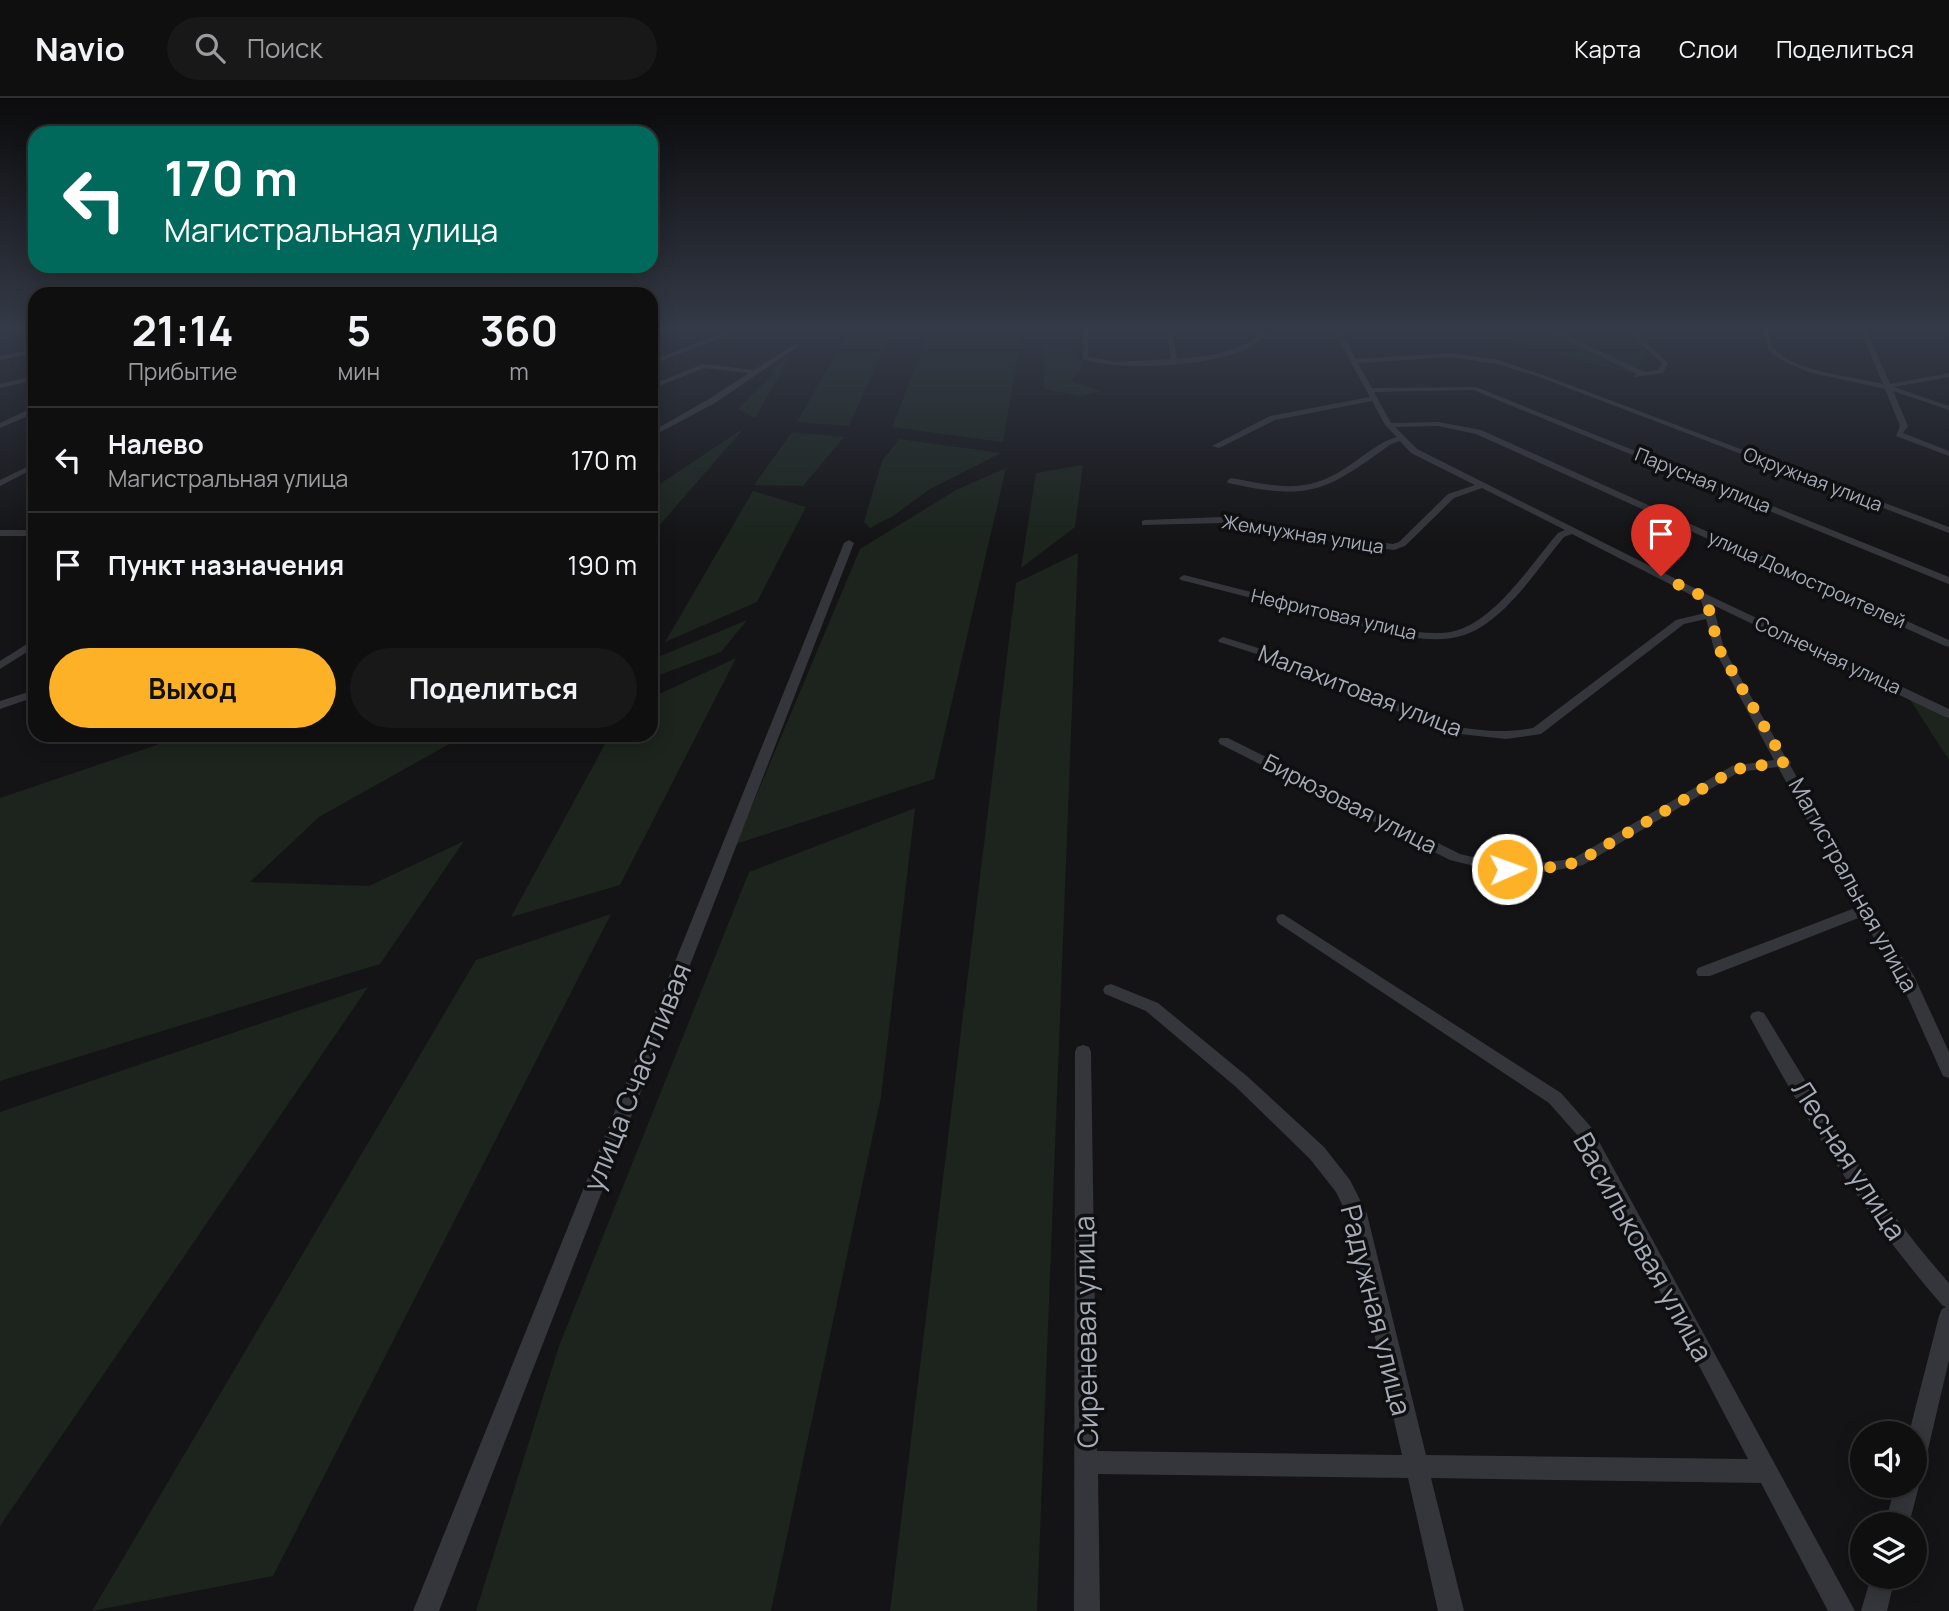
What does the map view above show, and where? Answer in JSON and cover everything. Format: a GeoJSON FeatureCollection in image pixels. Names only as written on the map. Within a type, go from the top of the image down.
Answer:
{"type":"FeatureCollection","features":[{"type":"Feature","properties":{"kind":"street"},"geometry":{"type":"LineString","coordinates":[[658,431],[713,400]]}},
{"type":"Feature","properties":{"kind":"street","name":"Парусная улица"},"geometry":{"type":"LineString","coordinates":[[1216,446],[1273,418],[1349,400]]}},
{"type":"Feature","properties":{"kind":"street"},"geometry":{"type":"LineString","coordinates":[[1375,400],[1399,439],[1414,451],[1706,598]]}},
{"type":"Feature","properties":{"kind":"street","name":"Парусная улица"},"geometry":{"type":"LineString","coordinates":[[1503,400],[1949,581]]}},
{"type":"Feature","properties":{"kind":"street","name":"Окружная улица"},"geometry":{"type":"LineString","coordinates":[[1599,400],[1949,530]]}},
{"type":"Feature","properties":{"kind":"street"},"geometry":{"type":"LineString","coordinates":[[1892,400],[1904,426],[1899,434],[1949,454]]}},
{"type":"Feature","properties":{"kind":"street"},"geometry":{"type":"LineString","coordinates":[[1924,400],[1949,408]]}},
{"type":"Feature","properties":{"kind":"street"},"geometry":{"type":"LineString","coordinates":[[0,416],[28,410]]}},
{"type":"Feature","properties":{"kind":"street"},"geometry":{"type":"LineString","coordinates":[[0,426],[28,412]]}},
{"type":"Feature","properties":{"kind":"street","name":"улица Домостроителей"},"geometry":{"type":"LineString","coordinates":[[1389,425],[1438,424],[1489,436],[1949,644]]}},
{"type":"Feature","properties":{"kind":"street"},"geometry":{"type":"LineString","coordinates":[[1231,481],[1296,492],[1311,490],[1328,485],[1388,442],[1399,439]]}},
{"type":"Feature","properties":{"kind":"street"},"geometry":{"type":"LineString","coordinates":[[0,483],[28,469]]}},
{"type":"Feature","properties":{"kind":"street","name":"Жемчужная улица"},"geometry":{"type":"LineString","coordinates":[[1145,523],[1230,521],[1295,534],[1394,547],[1402,544],[1451,496],[1481,486]]}},
{"type":"Feature","properties":{"kind":"street","name":"Нефритовая улица"},"geometry":{"type":"LineString","coordinates":[[1184,578],[1389,630],[1416,635],[1450,634],[1469,629],[1495,609],[1561,535],[1571,531]]}},
{"type":"Feature","properties":{"kind":"street"},"geometry":{"type":"LineString","coordinates":[[0,533],[28,533]]}},
{"type":"Feature","properties":{"kind":"street","name":"улица Счастливая"},"geometry":{"type":"LineString","coordinates":[[426,1611],[849,543]]}},
{"type":"Feature","properties":{"kind":"street","name":"Магистральная улица"},"geometry":{"type":"LineString","coordinates":[[1706,598],[1719,649],[1785,762],[1864,910],[1906,976],[1949,1071]]}},
{"type":"Feature","properties":{"kind":"street","name":"Солнечная улица"},"geometry":{"type":"LineString","coordinates":[[1706,598],[1949,714]]}},
{"type":"Feature","properties":{"kind":"street","name":"Малахитовая улица"},"geometry":{"type":"LineString","coordinates":[[1223,640],[1279,659],[1454,730],[1486,736],[1517,736],[1537,731],[1680,622],[1711,615]]}},
{"type":"Feature","properties":{"kind":"street"},"geometry":{"type":"LineString","coordinates":[[0,666],[28,647]]}},
{"type":"Feature","properties":{"kind":"street"},"geometry":{"type":"LineString","coordinates":[[0,705],[28,696]]}},
{"type":"Feature","properties":{"kind":"street","name":"Бирюзовая улица"},"geometry":{"type":"LineString","coordinates":[[1224,741],[1455,857],[1485,867],[1507,869],[1557,867],[1578,862],[1736,769],[1785,762]]}},
{"type":"Feature","properties":{"kind":"street"},"geometry":{"type":"LineString","coordinates":[[1704,972],[1864,910]]}},
{"type":"Feature","properties":{"kind":"street","name":"Васильковая улица"},"geometry":{"type":"LineString","coordinates":[[1283,919],[1555,1098],[1585,1132],[1764,1471],[1842,1611]]}},
{"type":"Feature","properties":{"kind":"street","name":"Радужная улица"},"geometry":{"type":"LineString","coordinates":[[1111,990],[1152,1007],[1242,1082],[1317,1153],[1343,1186],[1357,1214],[1451,1611]]}},
{"type":"Feature","properties":{"kind":"street","name":"Лесная улица"},"geometry":{"type":"LineString","coordinates":[[1758,1017],[1841,1153],[1920,1267],[1949,1298]]}},
{"type":"Feature","properties":{"kind":"street","name":"Сиреневая улица"},"geometry":{"type":"LineString","coordinates":[[1083,1052],[1087,1611]]}},
{"type":"Feature","properties":{"kind":"street"},"geometry":{"type":"LineString","coordinates":[[1923,1421],[1949,1316]]}},
{"type":"Feature","properties":{"kind":"street"},"geometry":{"type":"LineString","coordinates":[[1087,1462],[1764,1471]]}},
{"type":"Feature","properties":{"kind":"street"},"geometry":{"type":"LineString","coordinates":[[1874,1611],[1880,1589]]}},
{"type":"Feature","properties":{"kind":"shaded area"},"geometry":{"type":"Polygon","coordinates":[[[747,400],[765,400],[755,418],[738,409],[747,400]]]}},
{"type":"Feature","properties":{"kind":"shaded area"},"geometry":{"type":"Polygon","coordinates":[[[810,400],[861,400],[849,426],[797,422],[810,400]]]}},
{"type":"Feature","properties":{"kind":"shaded area"},"geometry":{"type":"Polygon","coordinates":[[[903,400],[1010,400],[1003,442],[892,427],[903,400]]]}},
{"type":"Feature","properties":{"kind":"shaded area"},"geometry":{"type":"Polygon","coordinates":[[[744,428],[658,527],[658,485],[744,428]]]}},
{"type":"Feature","properties":{"kind":"shaded area"},"geometry":{"type":"Polygon","coordinates":[[[792,432],[844,437],[803,486],[754,485],[792,432]]]}},
{"type":"Feature","properties":{"kind":"shaded area"},"geometry":{"type":"Polygon","coordinates":[[[899,439],[1001,453],[930,489],[893,516],[870,528],[864,522],[882,461],[899,439]]]}},
{"type":"Feature","properties":{"kind":"shaded area"},"geometry":{"type":"Polygon","coordinates":[[[1083,465],[1075,527],[1021,568],[1036,473],[1083,465]]]}},
{"type":"Feature","properties":{"kind":"shaded area"},"geometry":{"type":"Polygon","coordinates":[[[1006,468],[934,779],[736,844],[860,549],[956,490],[1006,468]]]}},
{"type":"Feature","properties":{"kind":"shaded area"},"geometry":{"type":"Polygon","coordinates":[[[753,491],[806,507],[757,602],[665,642],[753,491]]]}},
{"type":"Feature","properties":{"kind":"shaded area"},"geometry":{"type":"Polygon","coordinates":[[[1078,553],[1037,1611],[890,1611],[1016,583],[1078,553]]]}},
{"type":"Feature","properties":{"kind":"shaded area"},"geometry":{"type":"Polygon","coordinates":[[[747,620],[721,652],[658,675],[658,657],[747,620]]]}},
{"type":"Feature","properties":{"kind":"shaded area"},"geometry":{"type":"Polygon","coordinates":[[[736,658],[620,885],[511,917],[606,742],[658,742],[658,695],[736,658]]]}},
{"type":"Feature","properties":{"kind":"shaded area"},"geometry":{"type":"Polygon","coordinates":[[[1909,698],[1949,719],[1949,760],[1909,698]]]}},
{"type":"Feature","properties":{"kind":"shaded area"},"geometry":{"type":"Polygon","coordinates":[[[165,742],[454,742],[319,817],[250,882],[369,886],[464,841],[380,964],[0,1081],[0,798],[165,742]]]}},
{"type":"Feature","properties":{"kind":"shaded area"},"geometry":{"type":"Polygon","coordinates":[[[915,808],[881,1097],[771,1611],[476,1611],[559,1346],[749,872],[915,808]]]}},
{"type":"Feature","properties":{"kind":"shaded area"},"geometry":{"type":"Polygon","coordinates":[[[611,914],[273,1576],[92,1611],[476,960],[611,914]]]}},
{"type":"Feature","properties":{"kind":"shaded area"},"geometry":{"type":"Polygon","coordinates":[[[368,987],[0,1526],[0,1112],[368,987]]]}},
{"type":"Feature","properties":{"kind":"route"},"geometry":{"type":"LineString","coordinates":[[1507,869],[1557,867],[1578,862],[1736,769],[1785,762],[1719,649],[1706,598],[1661,576]]}}]}
